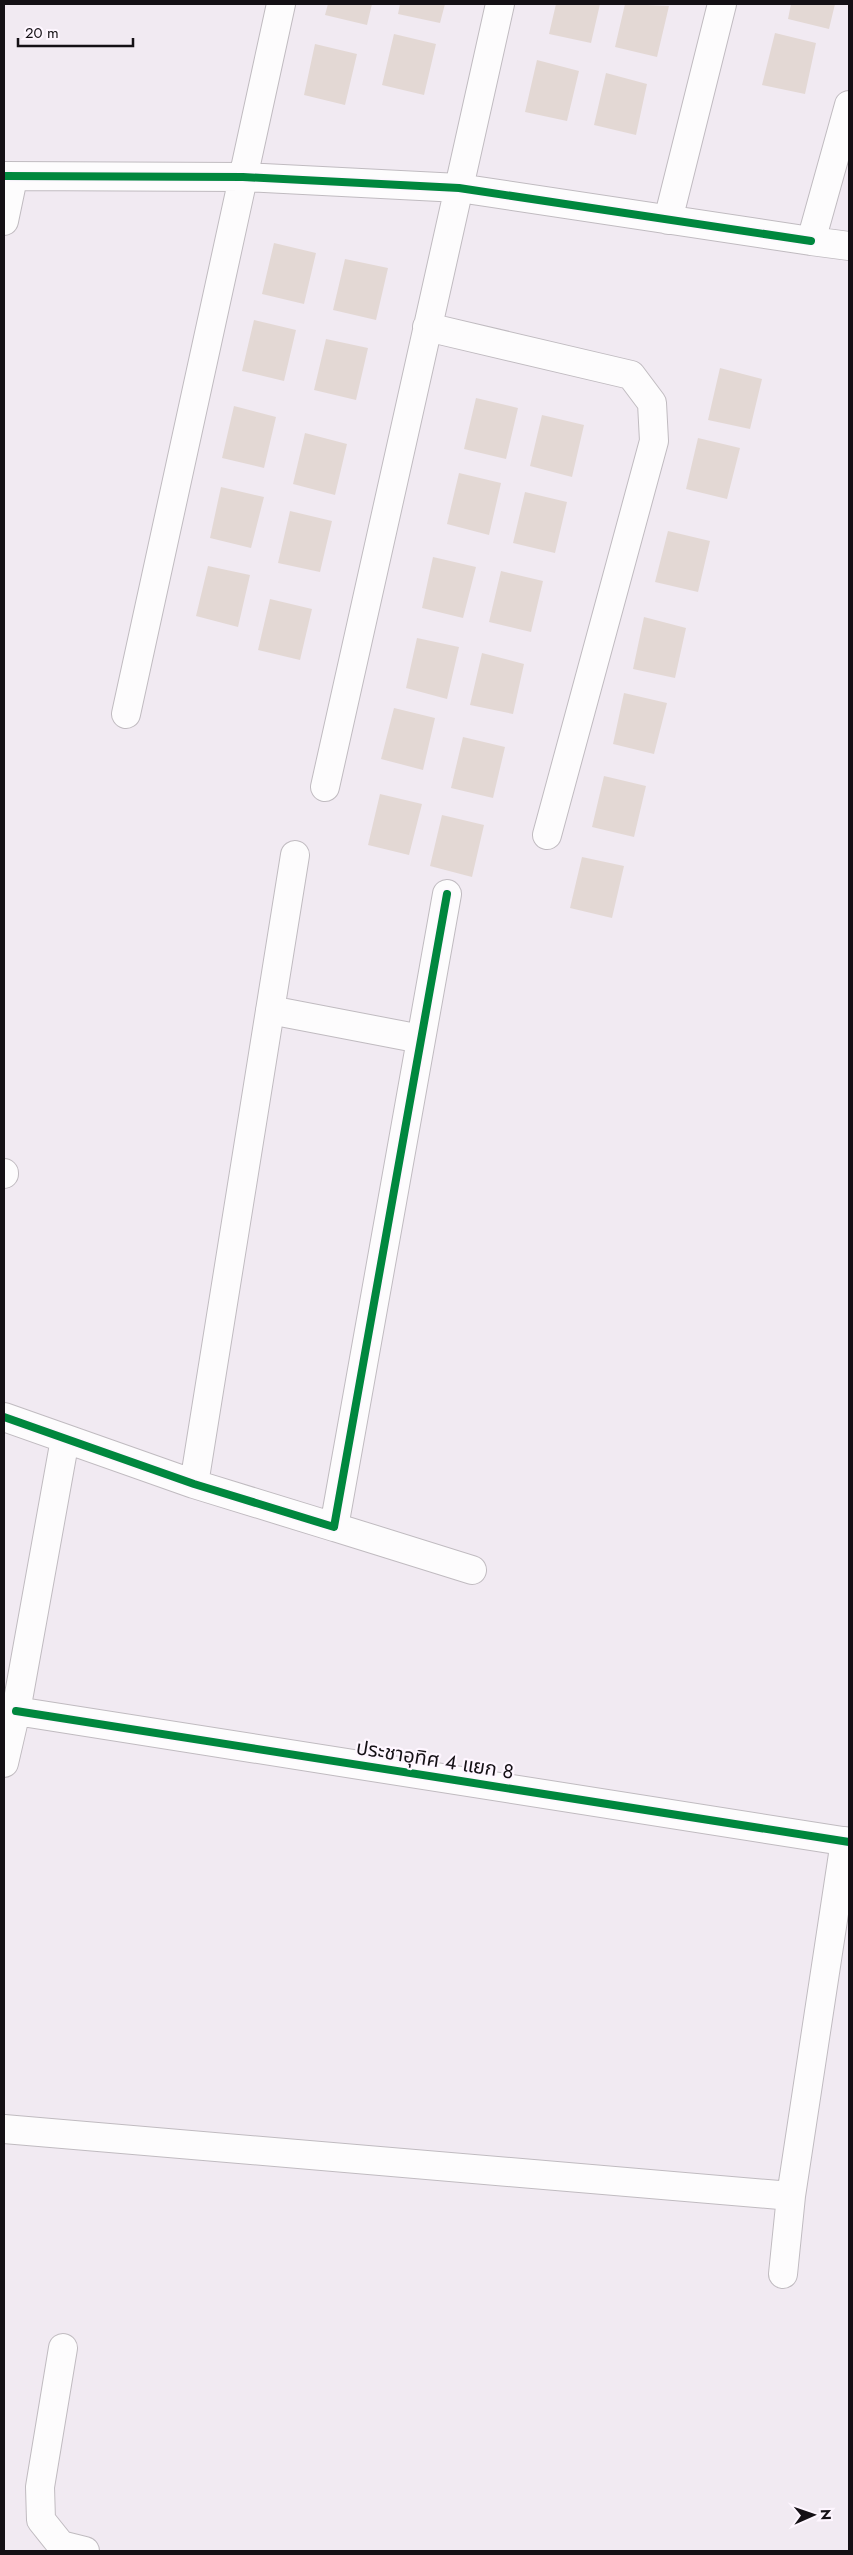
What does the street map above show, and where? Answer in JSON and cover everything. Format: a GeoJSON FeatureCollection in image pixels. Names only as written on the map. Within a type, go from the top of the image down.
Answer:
{"type":"FeatureCollection","features":[{"type":"Feature","properties":{"kind":"street"},"geometry":{"type":"LineString","coordinates":[[126,714],[281,4]]}},
{"type":"Feature","properties":{"kind":"street"},"geometry":{"type":"LineString","coordinates":[[324,787],[500,4]]}},
{"type":"Feature","properties":{"kind":"street"},"geometry":{"type":"LineString","coordinates":[[668,220],[722,4]]}},
{"type":"Feature","properties":{"kind":"street"},"geometry":{"type":"LineString","coordinates":[[810,241],[849,105]]}},
{"type":"Feature","properties":{"kind":"street"},"geometry":{"type":"LineString","coordinates":[[4,221],[8,177],[243,177],[459,188],[849,246]]}},
{"type":"Feature","properties":{"kind":"street"},"geometry":{"type":"LineString","coordinates":[[427,327],[631,375],[652,403],[654,442],[547,835]]}},
{"type":"Feature","properties":{"kind":"street"},"geometry":{"type":"LineString","coordinates":[[194,1484],[295,856]]}},
{"type":"Feature","properties":{"kind":"street"},"geometry":{"type":"LineString","coordinates":[[334,1527],[447,894]]}},
{"type":"Feature","properties":{"kind":"street"},"geometry":{"type":"LineString","coordinates":[[270,1010],[421,1039]]}},
{"type":"Feature","properties":{"kind":"street"},"geometry":{"type":"LineString","coordinates":[[4,1417],[194,1484],[472,1570]]}},
{"type":"Feature","properties":{"kind":"street"},"geometry":{"type":"LineString","coordinates":[[4,1762],[16,1711],[65,1439]]}},
{"type":"Feature","properties":{"kind":"street","name":"ประชาอุทิศ 4 แยก 8"},"geometry":{"type":"LineString","coordinates":[[16,1711],[847,1841]]}},
{"type":"Feature","properties":{"kind":"street"},"geometry":{"type":"LineString","coordinates":[[783,2274],[791,2196],[847,1841]]}},
{"type":"Feature","properties":{"kind":"street"},"geometry":{"type":"LineString","coordinates":[[4,2129],[791,2196]]}},
{"type":"Feature","properties":{"kind":"street"},"geometry":{"type":"LineString","coordinates":[[63,2348],[40,2487],[41,2520],[61,2545],[85,2551]]}},
{"type":"Feature","properties":{"kind":"building"},"geometry":{"type":"Polygon","coordinates":[[[328,4],[372,4],[367,25],[325,15],[328,4]]]}},
{"type":"Feature","properties":{"kind":"building"},"geometry":{"type":"Polygon","coordinates":[[[400,4],[445,4],[440,23],[398,14],[400,4]]]}},
{"type":"Feature","properties":{"kind":"building"},"geometry":{"type":"Polygon","coordinates":[[[556,4],[600,4],[591,43],[549,34],[556,4]]]}},
{"type":"Feature","properties":{"kind":"building"},"geometry":{"type":"Polygon","coordinates":[[[625,4],[669,6],[657,57],[615,47],[625,4]]]}},
{"type":"Feature","properties":{"kind":"building"},"geometry":{"type":"Polygon","coordinates":[[[791,4],[835,4],[829,29],[788,19],[791,4]]]}},
{"type":"Feature","properties":{"kind":"building"},"geometry":{"type":"Polygon","coordinates":[[[775,33],[816,43],[805,94],[762,85],[775,33]]]}},
{"type":"Feature","properties":{"kind":"building"},"geometry":{"type":"Polygon","coordinates":[[[394,34],[436,44],[424,95],[382,85],[394,34]]]}},
{"type":"Feature","properties":{"kind":"building"},"geometry":{"type":"Polygon","coordinates":[[[315,44],[357,54],[345,105],[304,95],[315,44]]]}},
{"type":"Feature","properties":{"kind":"building"},"geometry":{"type":"Polygon","coordinates":[[[537,60],[579,71],[567,121],[525,112],[537,60]]]}},
{"type":"Feature","properties":{"kind":"building"},"geometry":{"type":"Polygon","coordinates":[[[606,73],[647,84],[636,135],[594,125],[606,73]]]}},
{"type":"Feature","properties":{"kind":"building"},"geometry":{"type":"Polygon","coordinates":[[[274,243],[316,253],[304,304],[262,294],[274,243]]]}},
{"type":"Feature","properties":{"kind":"building"},"geometry":{"type":"Polygon","coordinates":[[[345,259],[388,268],[376,320],[333,310],[345,259]]]}},
{"type":"Feature","properties":{"kind":"building"},"geometry":{"type":"Polygon","coordinates":[[[254,320],[296,330],[284,381],[242,371],[254,320]]]}},
{"type":"Feature","properties":{"kind":"building"},"geometry":{"type":"Polygon","coordinates":[[[326,339],[368,348],[356,400],[314,390],[326,339]]]}},
{"type":"Feature","properties":{"kind":"building"},"geometry":{"type":"Polygon","coordinates":[[[720,368],[762,379],[750,429],[708,420],[720,368]]]}},
{"type":"Feature","properties":{"kind":"building"},"geometry":{"type":"Polygon","coordinates":[[[476,398],[518,408],[506,459],[464,449],[476,398]]]}},
{"type":"Feature","properties":{"kind":"building"},"geometry":{"type":"Polygon","coordinates":[[[234,406],[276,417],[264,468],[222,458],[234,406]]]}},
{"type":"Feature","properties":{"kind":"building"},"geometry":{"type":"Polygon","coordinates":[[[542,415],[584,425],[572,477],[530,466],[542,415]]]}},
{"type":"Feature","properties":{"kind":"building"},"geometry":{"type":"Polygon","coordinates":[[[305,433],[347,444],[335,495],[293,484],[305,433]]]}},
{"type":"Feature","properties":{"kind":"building"},"geometry":{"type":"Polygon","coordinates":[[[698,438],[740,448],[727,499],[686,489],[698,438]]]}},
{"type":"Feature","properties":{"kind":"building"},"geometry":{"type":"Polygon","coordinates":[[[459,473],[501,483],[489,535],[447,524],[459,473]]]}},
{"type":"Feature","properties":{"kind":"building"},"geometry":{"type":"Polygon","coordinates":[[[221,487],[264,497],[251,548],[210,538],[221,487]]]}},
{"type":"Feature","properties":{"kind":"building"},"geometry":{"type":"Polygon","coordinates":[[[525,492],[567,502],[555,553],[513,543],[525,492]]]}},
{"type":"Feature","properties":{"kind":"building"},"geometry":{"type":"Polygon","coordinates":[[[290,511],[332,521],[320,572],[278,563],[290,511]]]}},
{"type":"Feature","properties":{"kind":"building"},"geometry":{"type":"Polygon","coordinates":[[[668,531],[710,541],[698,592],[655,582],[668,531]]]}},
{"type":"Feature","properties":{"kind":"building"},"geometry":{"type":"Polygon","coordinates":[[[433,557],[476,567],[463,618],[422,608],[433,557]]]}},
{"type":"Feature","properties":{"kind":"building"},"geometry":{"type":"Polygon","coordinates":[[[208,566],[250,575],[238,627],[196,616],[208,566]]]}},
{"type":"Feature","properties":{"kind":"building"},"geometry":{"type":"Polygon","coordinates":[[[501,571],[543,581],[531,632],[489,622],[501,571]]]}},
{"type":"Feature","properties":{"kind":"building"},"geometry":{"type":"Polygon","coordinates":[[[270,599],[312,609],[300,660],[258,650],[270,599]]]}},
{"type":"Feature","properties":{"kind":"building"},"geometry":{"type":"Polygon","coordinates":[[[644,617],[686,628],[675,678],[633,669],[644,617]]]}},
{"type":"Feature","properties":{"kind":"building"},"geometry":{"type":"Polygon","coordinates":[[[417,638],[459,647],[447,699],[406,688],[417,638]]]}},
{"type":"Feature","properties":{"kind":"building"},"geometry":{"type":"Polygon","coordinates":[[[482,653],[524,664],[513,714],[470,705],[482,653]]]}},
{"type":"Feature","properties":{"kind":"building"},"geometry":{"type":"Polygon","coordinates":[[[624,693],[667,703],[654,754],[613,744],[624,693]]]}},
{"type":"Feature","properties":{"kind":"building"},"geometry":{"type":"Polygon","coordinates":[[[394,708],[435,718],[423,770],[381,759],[394,708]]]}},
{"type":"Feature","properties":{"kind":"building"},"geometry":{"type":"Polygon","coordinates":[[[463,737],[505,747],[493,798],[451,788],[463,737]]]}},
{"type":"Feature","properties":{"kind":"building"},"geometry":{"type":"Polygon","coordinates":[[[604,776],[646,786],[634,837],[592,827],[604,776]]]}},
{"type":"Feature","properties":{"kind":"building"},"geometry":{"type":"Polygon","coordinates":[[[380,794],[422,804],[409,855],[368,845],[380,794]]]}},
{"type":"Feature","properties":{"kind":"building"},"geometry":{"type":"Polygon","coordinates":[[[442,815],[484,825],[472,877],[430,866],[442,815]]]}},
{"type":"Feature","properties":{"kind":"building"},"geometry":{"type":"Polygon","coordinates":[[[582,857],[624,866],[612,918],[570,908],[582,857]]]}},
{"type":"Feature","properties":{"kind":"cycle path"},"geometry":{"type":"LineString","coordinates":[[4,176],[243,177],[459,188],[811,241]]}},
{"type":"Feature","properties":{"kind":"cycle path"},"geometry":{"type":"LineString","coordinates":[[4,1417],[194,1484],[334,1527],[447,894]]}},
{"type":"Feature","properties":{"kind":"cycle path"},"geometry":{"type":"LineString","coordinates":[[16,1711],[849,1842]]}}]}
